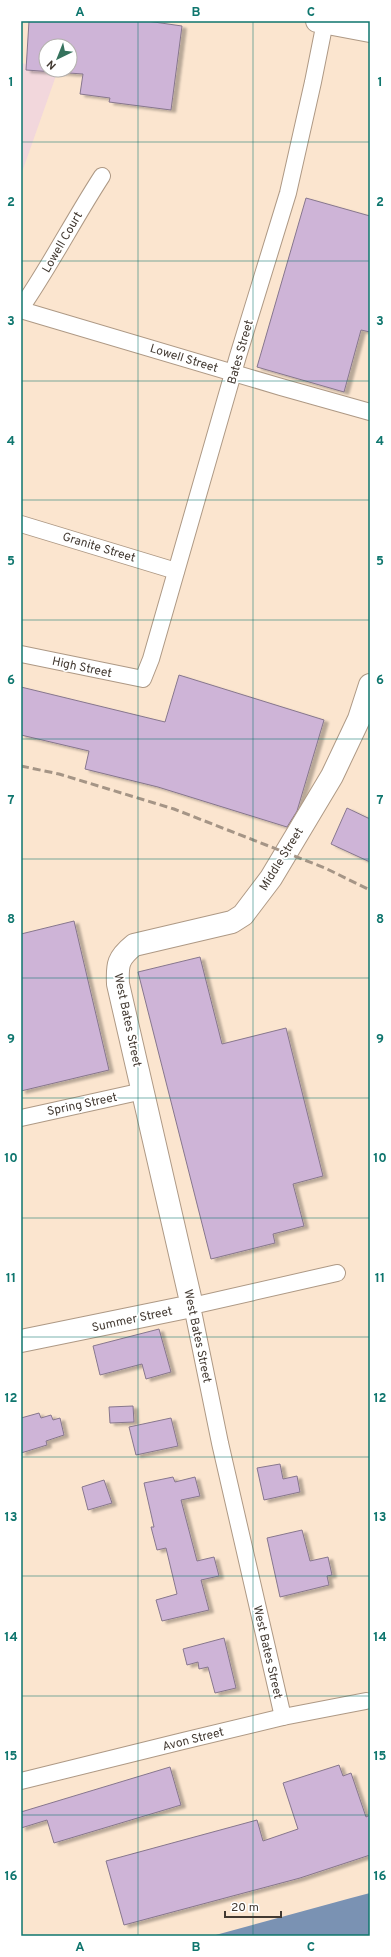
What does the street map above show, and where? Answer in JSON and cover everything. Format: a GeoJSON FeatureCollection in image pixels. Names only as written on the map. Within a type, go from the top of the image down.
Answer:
{"type":"FeatureCollection","features":[{"type":"Feature","properties":{"kind":"main road"},"geometry":{"type":"LineString","coordinates":[[322,21],[370,31]]}},
{"type":"Feature","properties":{"kind":"main road","name":"Middle Street"},"geometry":{"type":"LineString","coordinates":[[122,955],[134,945],[232,922],[243,915],[271,878],[332,776],[359,719],[370,685]]}},
{"type":"Feature","properties":{"kind":"main road","name":"West Bates Street"},"geometry":{"type":"LineString","coordinates":[[122,955],[117,968],[118,984],[192,1306]]}},
{"type":"Feature","properties":{"kind":"main road","name":"Summer Street"},"geometry":{"type":"LineString","coordinates":[[21,1341],[192,1306]]}},
{"type":"Feature","properties":{"kind":"street","name":"Bates Street"},"geometry":{"type":"LineString","coordinates":[[142,679],[151,658],[233,373],[288,193],[313,82],[322,21]]}},
{"type":"Feature","properties":{"kind":"street","name":"Lowell Court"},"geometry":{"type":"LineString","coordinates":[[21,309],[102,176]]}},
{"type":"Feature","properties":{"kind":"street","name":"Lowell Street"},"geometry":{"type":"LineString","coordinates":[[21,309],[233,373],[370,412]]}},
{"type":"Feature","properties":{"kind":"street","name":"Granite Street"},"geometry":{"type":"LineString","coordinates":[[21,524],[176,571]]}},
{"type":"Feature","properties":{"kind":"street","name":"High Street"},"geometry":{"type":"LineString","coordinates":[[21,654],[142,679]]}},
{"type":"Feature","properties":{"kind":"street","name":"Spring Street"},"geometry":{"type":"LineString","coordinates":[[21,1118],[143,1091]]}},
{"type":"Feature","properties":{"kind":"street","name":"Summer Street"},"geometry":{"type":"LineString","coordinates":[[192,1306],[337,1274]]}},
{"type":"Feature","properties":{"kind":"street","name":"West Bates Street"},"geometry":{"type":"LineString","coordinates":[[192,1306],[220,1443],[283,1717]]}},
{"type":"Feature","properties":{"kind":"street","name":"Avon Street"},"geometry":{"type":"LineString","coordinates":[[21,1781],[283,1717],[366,1701]]}},
{"type":"Feature","properties":{"kind":"shaded area"},"geometry":{"type":"Polygon","coordinates":[[[21,63],[38,66],[38,78],[55,78],[21,175],[21,63]]]}},
{"type":"Feature","properties":{"kind":"water"},"geometry":{"type":"Polygon","coordinates":[[[370,1893],[370,1936],[212,1936],[351,1898],[370,1893]]]}},
{"type":"Feature","properties":{"kind":"building"},"geometry":{"type":"Polygon","coordinates":[[[29,21],[147,21],[182,26],[171,110],[109,102],[110,98],[80,94],[83,74],[78,74],[78,38],[38,38],[38,71],[26,70],[29,21]]]}},
{"type":"Feature","properties":{"kind":"building"},"geometry":{"type":"Polygon","coordinates":[[[306,198],[370,216],[370,332],[361,330],[344,392],[257,367],[306,198]]]}},
{"type":"Feature","properties":{"kind":"building"},"geometry":{"type":"Polygon","coordinates":[[[179,675],[324,720],[297,811],[287,827],[158,787],[85,769],[89,751],[21,735],[21,687],[165,722],[179,675]]]}},
{"type":"Feature","properties":{"kind":"building"},"geometry":{"type":"Polygon","coordinates":[[[347,808],[370,819],[370,862],[331,844],[347,808]]]}},
{"type":"Feature","properties":{"kind":"building"},"geometry":{"type":"Polygon","coordinates":[[[74,921],[109,1070],[21,1091],[21,934],[74,921]]]}},
{"type":"Feature","properties":{"kind":"building"},"geometry":{"type":"Polygon","coordinates":[[[200,957],[222,1044],[286,1028],[323,1176],[293,1184],[304,1226],[273,1234],[275,1243],[211,1259],[138,972],[200,957]]]}},
{"type":"Feature","properties":{"kind":"building"},"geometry":{"type":"Polygon","coordinates":[[[159,1329],[171,1372],[146,1379],[142,1364],[100,1375],[93,1346],[159,1329]]]}},
{"type":"Feature","properties":{"kind":"building"},"geometry":{"type":"Polygon","coordinates":[[[133,1406],[134,1422],[110,1423],[109,1407],[133,1406]]]}},
{"type":"Feature","properties":{"kind":"building"},"geometry":{"type":"Polygon","coordinates":[[[39,1413],[41,1418],[51,1415],[53,1420],[60,1418],[64,1435],[46,1441],[47,1445],[21,1453],[21,1418],[39,1413]]]}},
{"type":"Feature","properties":{"kind":"building"},"geometry":{"type":"Polygon","coordinates":[[[171,1418],[178,1446],[136,1455],[129,1427],[171,1418]]]}},
{"type":"Feature","properties":{"kind":"building"},"geometry":{"type":"Polygon","coordinates":[[[280,1464],[283,1479],[297,1476],[300,1492],[264,1500],[257,1468],[280,1464]]]}},
{"type":"Feature","properties":{"kind":"building"},"geometry":{"type":"Polygon","coordinates":[[[173,1477],[175,1482],[195,1477],[200,1496],[181,1500],[197,1561],[214,1557],[219,1576],[201,1580],[209,1610],[162,1621],[156,1600],[177,1594],[166,1548],[157,1550],[151,1527],[154,1527],[144,1483],[173,1477]]]}},
{"type":"Feature","properties":{"kind":"building"},"geometry":{"type":"Polygon","coordinates":[[[104,1480],[112,1503],[88,1510],[82,1487],[104,1480]]]}},
{"type":"Feature","properties":{"kind":"building"},"geometry":{"type":"Polygon","coordinates":[[[302,1530],[310,1561],[328,1557],[332,1575],[327,1576],[329,1585],[280,1597],[267,1538],[302,1530]]]}},
{"type":"Feature","properties":{"kind":"building"},"geometry":{"type":"Polygon","coordinates":[[[224,1638],[236,1688],[215,1693],[208,1667],[199,1669],[198,1662],[187,1665],[183,1649],[224,1638]]]}},
{"type":"Feature","properties":{"kind":"building"},"geometry":{"type":"Polygon","coordinates":[[[339,1765],[343,1776],[351,1773],[366,1817],[370,1815],[370,1855],[300,1878],[124,1925],[106,1861],[257,1820],[263,1841],[298,1829],[283,1783],[339,1765]]]}},
{"type":"Feature","properties":{"kind":"building"},"geometry":{"type":"Polygon","coordinates":[[[170,1767],[181,1805],[54,1843],[47,1820],[21,1828],[21,1812],[170,1767]]]}},
{"type":"Feature","properties":{"kind":"railway"},"geometry":{"type":"LineString","coordinates":[[21,766],[59,774],[174,809],[325,868],[370,890]]}}]}
